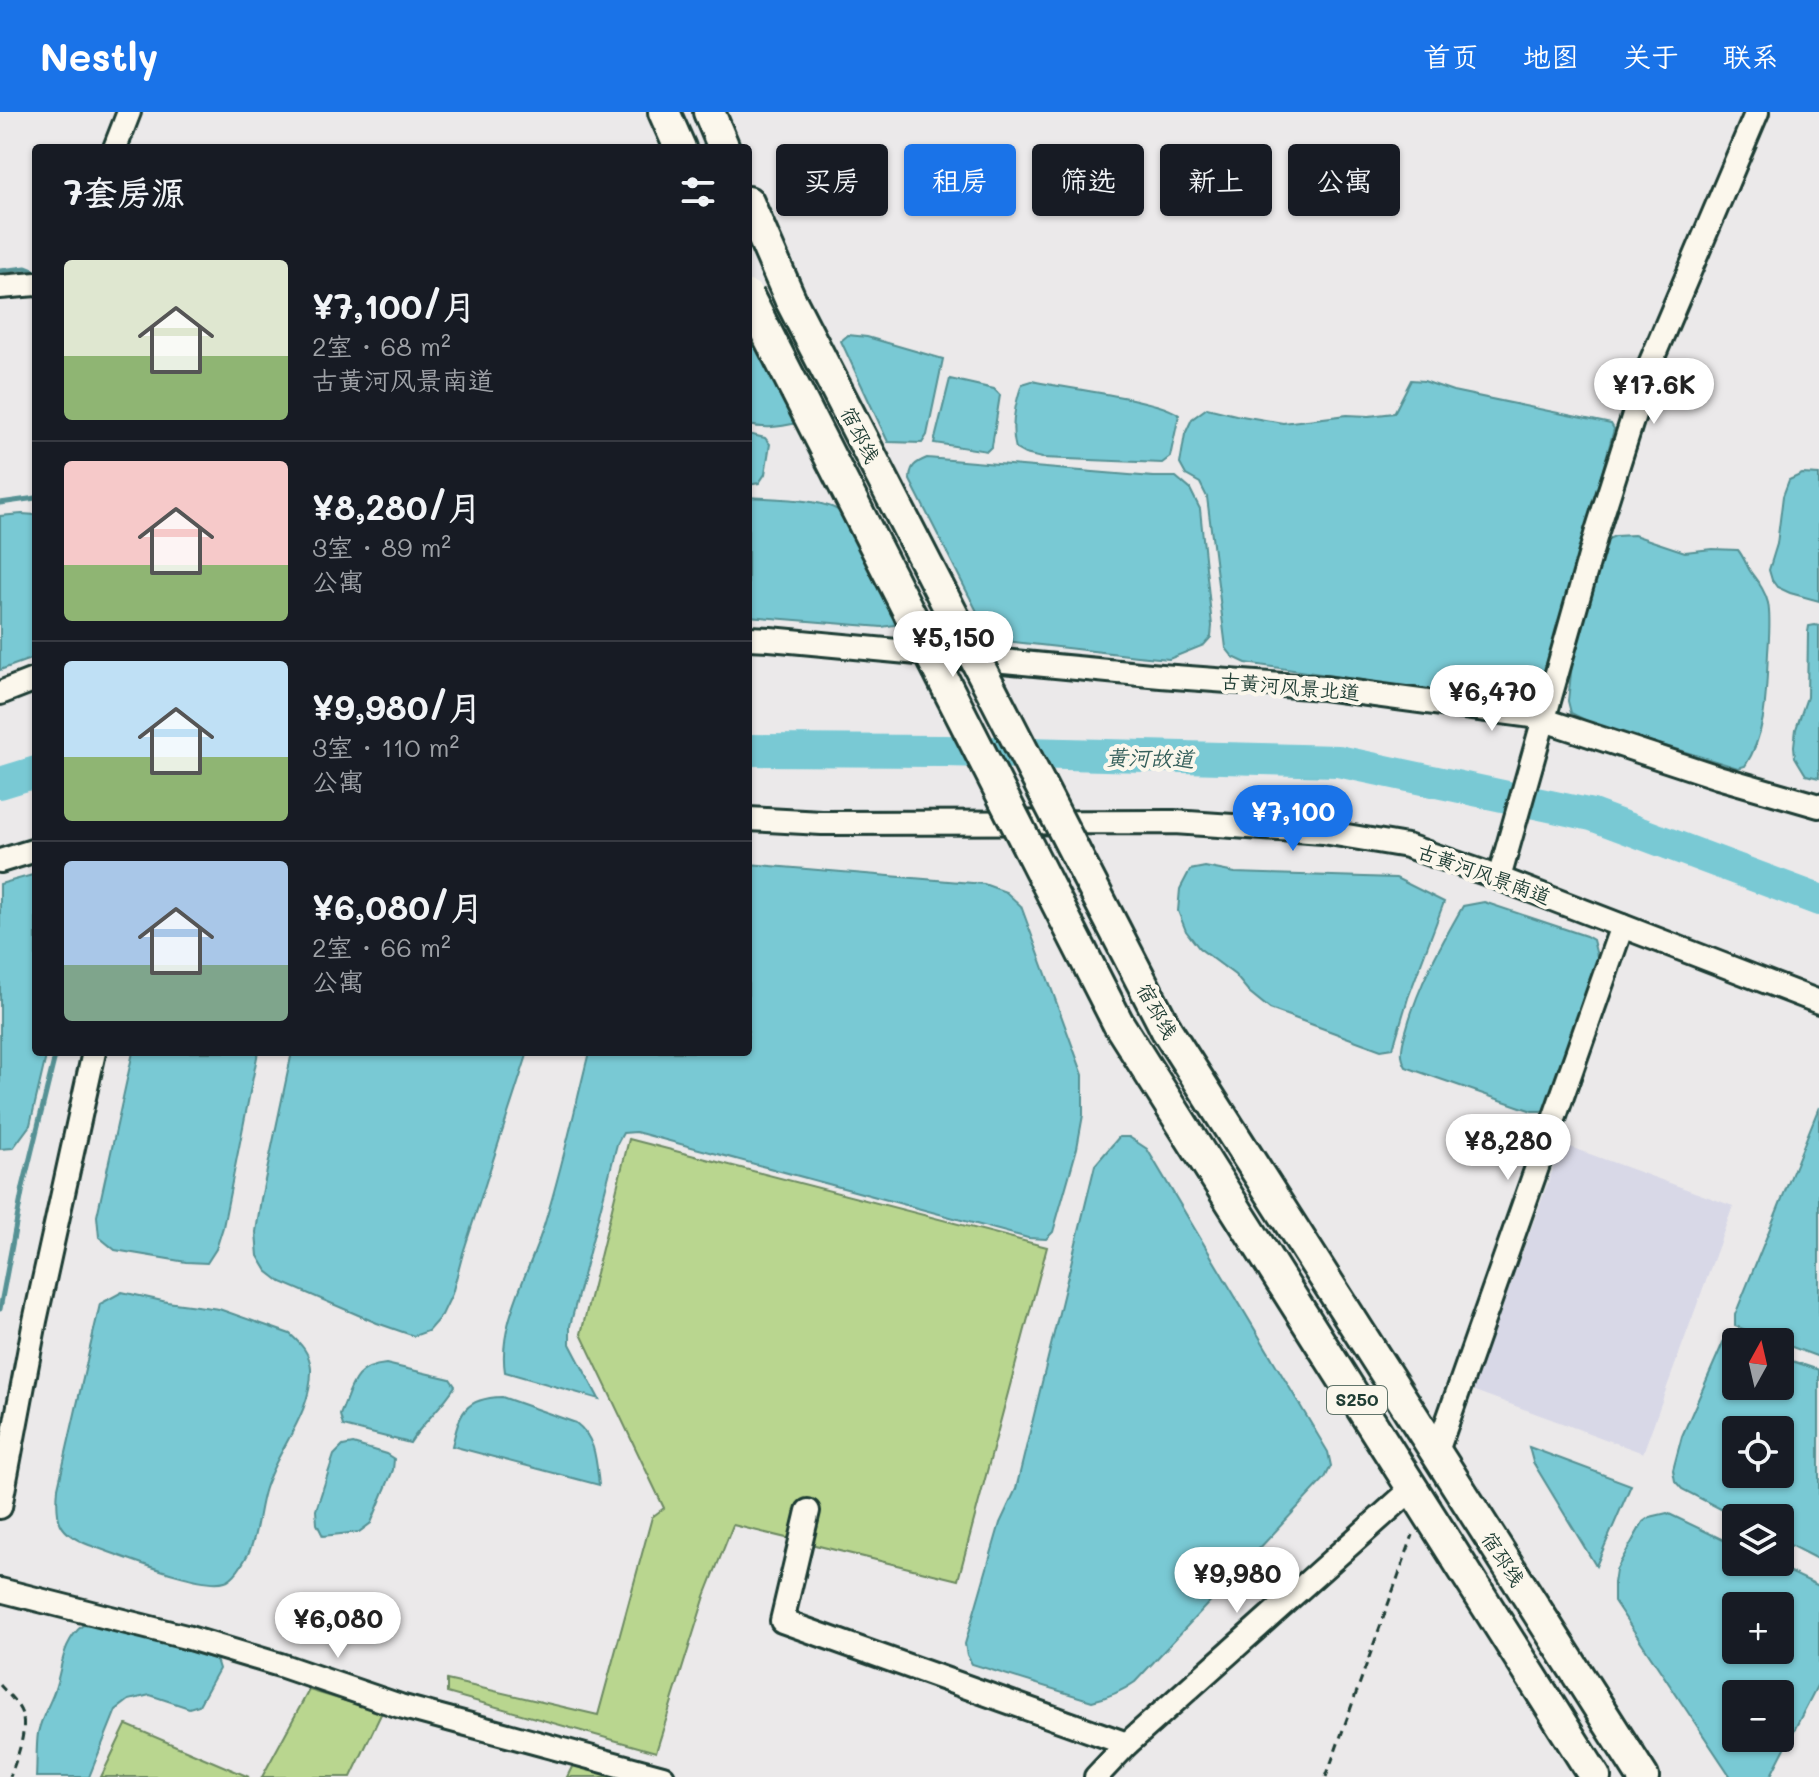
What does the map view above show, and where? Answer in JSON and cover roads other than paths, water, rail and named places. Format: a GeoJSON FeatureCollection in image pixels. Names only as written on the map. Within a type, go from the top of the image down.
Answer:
{"type":"FeatureCollection","features":[{"type":"Feature","properties":{"kind":"main road"},"geometry":{"type":"LineString","coordinates":[[664,112],[678,144]]}},
{"type":"Feature","properties":{"kind":"main road"},"geometry":{"type":"LineString","coordinates":[[709,112],[722,144]]}},
{"type":"Feature","properties":{"kind":"main road","name":"宿邳线"},"geometry":{"type":"LineString","coordinates":[[752,211],[791,301],[1166,1029],[1643,1777]]}},
{"type":"Feature","properties":{"kind":"main road","name":"宿邳线"},"geometry":{"type":"LineString","coordinates":[[752,304],[1118,1023],[1595,1777]]}},
{"type":"Feature","properties":{"kind":"street"},"geometry":{"type":"LineString","coordinates":[[117,144],[129,112]]}},
{"type":"Feature","properties":{"kind":"street"},"geometry":{"type":"LineString","coordinates":[[1501,871],[1597,531],[1650,364],[1757,112]]}},
{"type":"Feature","properties":{"kind":"street"},"geometry":{"type":"LineString","coordinates":[[0,287],[32,284]]}},
{"type":"Feature","properties":{"kind":"street","name":"古黄河风景北道"},"geometry":{"type":"LineString","coordinates":[[752,638],[1323,688],[1532,716],[1542,727],[1819,806]]}},
{"type":"Feature","properties":{"kind":"street"},"geometry":{"type":"LineString","coordinates":[[0,693],[32,681]]}},
{"type":"Feature","properties":{"kind":"street","name":"古黄河风景南道"},"geometry":{"type":"LineString","coordinates":[[752,819],[822,823],[1174,822],[1323,832],[1407,846],[1501,871],[1622,926],[1819,1002]]}},
{"type":"Feature","properties":{"kind":"street"},"geometry":{"type":"LineString","coordinates":[[0,861],[32,851]]}},
{"type":"Feature","properties":{"kind":"street"},"geometry":{"type":"LineString","coordinates":[[1436,1454],[1622,926]]}},
{"type":"Feature","properties":{"kind":"street"},"geometry":{"type":"LineString","coordinates":[[0,1507],[35,1321],[93,1056]]}},
{"type":"Feature","properties":{"kind":"street"},"geometry":{"type":"LineString","coordinates":[[1096,1777],[1127,1744],[1418,1497]]}},
{"type":"Feature","properties":{"kind":"street"},"geometry":{"type":"LineString","coordinates":[[808,1511],[782,1621],[1127,1744]]}},
{"type":"Feature","properties":{"kind":"street"},"geometry":{"type":"LineString","coordinates":[[0,1590],[186,1637],[400,1706],[663,1777]]}},
{"type":"Feature","properties":{"kind":"water"},"geometry":{"type":"Polygon","coordinates":[[[752,327],[797,423],[752,426],[752,327]]]}},
{"type":"Feature","properties":{"kind":"water"},"geometry":{"type":"Polygon","coordinates":[[[848,335],[867,337],[943,359],[927,435],[922,443],[888,442],[841,341],[848,335]]]}},
{"type":"Feature","properties":{"kind":"water"},"geometry":{"type":"Polygon","coordinates":[[[950,379],[994,389],[1000,395],[992,446],[987,451],[934,443],[950,379]]]}},
{"type":"Feature","properties":{"kind":"water"},"geometry":{"type":"Polygon","coordinates":[[[1411,380],[1611,424],[1614,429],[1543,691],[1538,703],[1530,709],[1246,663],[1233,657],[1226,648],[1207,497],[1200,483],[1186,475],[1180,464],[1185,434],[1192,419],[1207,408],[1283,423],[1394,413],[1411,380]]]}},
{"type":"Feature","properties":{"kind":"water"},"geometry":{"type":"Polygon","coordinates":[[[1032,381],[1132,399],[1179,415],[1170,457],[1162,463],[1042,458],[1025,454],[1016,449],[1014,416],[1022,384],[1032,381]]]}},
{"type":"Feature","properties":{"kind":"water"},"geometry":{"type":"Polygon","coordinates":[[[752,435],[765,438],[770,444],[765,474],[759,483],[752,484],[752,435]]]}},
{"type":"Feature","properties":{"kind":"water"},"geometry":{"type":"Polygon","coordinates":[[[927,458],[1176,477],[1190,489],[1200,509],[1211,637],[1204,645],[1169,659],[997,640],[989,635],[910,480],[914,466],[927,458]]]}},
{"type":"Feature","properties":{"kind":"water"},"geometry":{"type":"Polygon","coordinates":[[[1802,474],[1819,475],[1819,601],[1777,587],[1769,570],[1777,544],[1783,496],[1789,480],[1802,474]]]}},
{"type":"Feature","properties":{"kind":"water"},"geometry":{"type":"Polygon","coordinates":[[[752,497],[824,504],[842,513],[894,614],[895,625],[882,627],[752,616],[752,497]]]}},
{"type":"Feature","properties":{"kind":"water"},"geometry":{"type":"Polygon","coordinates":[[[32,515],[32,658],[0,670],[0,516],[32,515]]]}},
{"type":"Feature","properties":{"kind":"water"},"geometry":{"type":"Polygon","coordinates":[[[1634,535],[1685,552],[1738,550],[1765,594],[1770,622],[1764,711],[1758,740],[1745,766],[1738,768],[1593,724],[1571,713],[1568,701],[1575,636],[1606,540],[1634,535]]]}},
{"type":"Feature","properties":{"kind":"water"},"geometry":{"type":"Polygon","coordinates":[[[1809,626],[1819,626],[1819,778],[1806,775],[1795,757],[1794,746],[1796,729],[1807,697],[1809,626]]]}},
{"type":"Feature","properties":{"kind":"water"},"geometry":{"type":"Polygon","coordinates":[[[752,864],[984,884],[1006,892],[1021,906],[1083,1075],[1083,1115],[1077,1148],[1053,1232],[1046,1239],[1028,1238],[636,1132],[623,1133],[617,1144],[570,1326],[570,1344],[599,1399],[505,1372],[504,1353],[511,1314],[540,1237],[588,1056],[752,1056],[752,864]]]}},
{"type":"Feature","properties":{"kind":"water"},"geometry":{"type":"Polygon","coordinates":[[[1205,867],[1235,873],[1396,878],[1444,902],[1393,1048],[1381,1050],[1270,1009],[1249,992],[1235,975],[1199,948],[1186,931],[1178,911],[1180,889],[1190,870],[1205,867]]]}},
{"type":"Feature","properties":{"kind":"water"},"geometry":{"type":"Polygon","coordinates":[[[32,875],[32,1056],[46,1056],[30,1125],[13,1148],[0,1149],[0,884],[32,875]]]}},
{"type":"Feature","properties":{"kind":"water"},"geometry":{"type":"Polygon","coordinates":[[[1484,902],[1593,940],[1597,975],[1552,1105],[1544,1111],[1532,1111],[1406,1067],[1403,1060],[1402,1046],[1411,1014],[1438,951],[1463,906],[1484,902]]]}},
{"type":"Feature","properties":{"kind":"water"},"geometry":{"type":"Polygon","coordinates":[[[132,1056],[257,1056],[223,1227],[216,1249],[207,1263],[115,1250],[99,1237],[97,1216],[132,1056]]]}},
{"type":"Feature","properties":{"kind":"water"},"geometry":{"type":"Polygon","coordinates":[[[291,1056],[527,1056],[452,1294],[442,1315],[428,1331],[414,1336],[377,1323],[281,1282],[267,1271],[258,1256],[256,1232],[291,1056]]]}},
{"type":"Feature","properties":{"kind":"water"},"geometry":{"type":"Polygon","coordinates":[[[1819,1107],[1819,1357],[1794,1348],[1794,1328],[1740,1328],[1735,1326],[1735,1315],[1819,1107]]]}},
{"type":"Feature","properties":{"kind":"water"},"geometry":{"type":"Polygon","coordinates":[[[1119,1137],[1129,1137],[1147,1149],[1328,1452],[1331,1466],[1325,1478],[1135,1682],[1115,1694],[1092,1701],[972,1664],[965,1644],[1000,1523],[1016,1489],[1095,1165],[1119,1137]]]}},
{"type":"Feature","properties":{"kind":"water"},"geometry":{"type":"Polygon","coordinates":[[[122,1292],[219,1309],[290,1334],[309,1358],[310,1385],[306,1401],[265,1488],[251,1547],[238,1570],[225,1581],[213,1582],[179,1575],[89,1545],[71,1536],[58,1517],[58,1488],[100,1304],[122,1292]]]}},
{"type":"Feature","properties":{"kind":"water"},"geometry":{"type":"Polygon","coordinates":[[[1722,1345],[1722,1400],[1794,1400],[1794,1362],[1819,1370],[1819,1560],[1794,1547],[1794,1504],[1722,1504],[1722,1510],[1682,1489],[1675,1481],[1673,1470],[1682,1436],[1722,1345]]]}},
{"type":"Feature","properties":{"kind":"water"},"geometry":{"type":"Polygon","coordinates":[[[386,1364],[450,1379],[455,1386],[410,1443],[343,1426],[340,1415],[355,1380],[366,1369],[386,1364]]]}},
{"type":"Feature","properties":{"kind":"water"},"geometry":{"type":"Polygon","coordinates":[[[502,1397],[576,1423],[583,1429],[594,1451],[599,1485],[452,1446],[461,1416],[472,1404],[502,1397]]]}},
{"type":"Feature","properties":{"kind":"water"},"geometry":{"type":"Polygon","coordinates":[[[353,1444],[394,1459],[393,1470],[371,1523],[359,1532],[323,1536],[317,1524],[316,1510],[334,1455],[343,1446],[353,1444]]]}},
{"type":"Feature","properties":{"kind":"water"},"geometry":{"type":"Polygon","coordinates":[[[1529,1447],[1631,1485],[1596,1566],[1533,1462],[1529,1447]]]}},
{"type":"Feature","properties":{"kind":"water"},"geometry":{"type":"Polygon","coordinates":[[[1667,1513],[1722,1539],[1722,1576],[1794,1574],[1819,1586],[1819,1682],[1794,1730],[1794,1680],[1722,1680],[1722,1752],[1783,1752],[1770,1777],[1731,1777],[1614,1601],[1616,1570],[1643,1522],[1667,1513]]]}},
{"type":"Feature","properties":{"kind":"water"},"geometry":{"type":"Polygon","coordinates":[[[83,1625],[120,1629],[215,1656],[219,1669],[199,1705],[189,1708],[150,1695],[129,1700],[116,1710],[89,1777],[36,1777],[39,1728],[70,1640],[83,1625]]]}},
{"type":"Feature","properties":{"kind":"waterway"},"geometry":{"type":"LineString","coordinates":[[0,271],[26,268],[32,270]]}},
{"type":"Feature","properties":{"kind":"waterway"},"geometry":{"type":"LineString","coordinates":[[0,503],[32,499]]}},
{"type":"Feature","properties":{"kind":"waterway","name":"黄河故道"},"geometry":{"type":"LineString","coordinates":[[752,750],[945,751],[1338,761],[1592,815],[1819,900]]}},
{"type":"Feature","properties":{"kind":"waterway","name":"黄河故道"},"geometry":{"type":"LineString","coordinates":[[0,783],[32,773]]}},
{"type":"Feature","properties":{"kind":"waterway"},"geometry":{"type":"LineString","coordinates":[[0,1309],[23,1187],[55,1056]]}}]}
